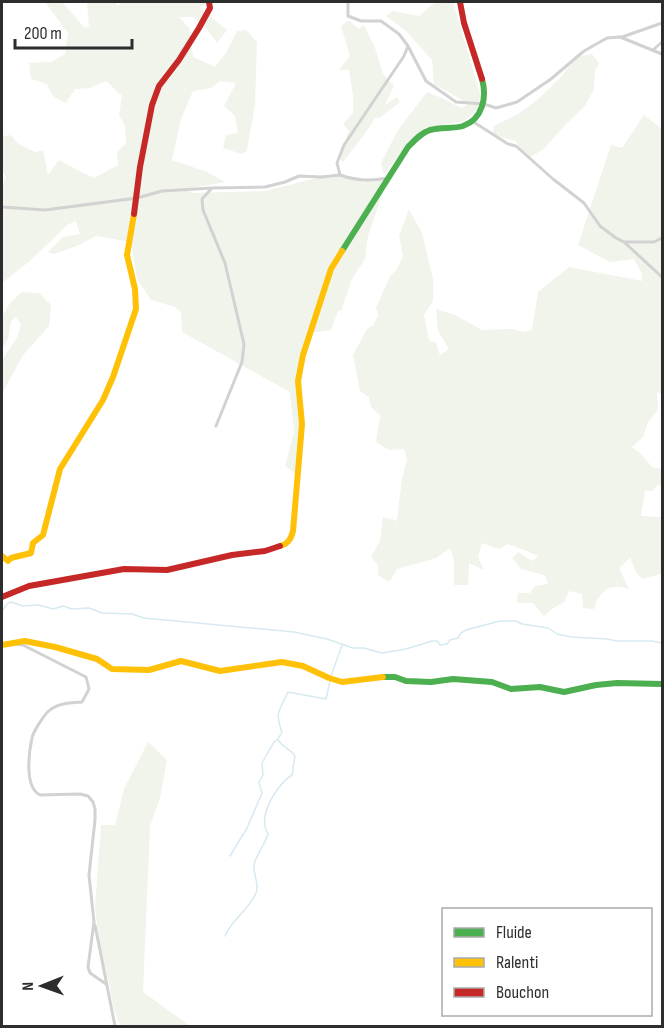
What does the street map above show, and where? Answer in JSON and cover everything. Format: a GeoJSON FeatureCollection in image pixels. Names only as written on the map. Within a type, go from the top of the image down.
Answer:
{"type":"FeatureCollection","features":[{"type":"Feature","properties":{"kind":"street"},"geometry":{"type":"LineString","coordinates":[[2,556],[8,561],[11,558],[31,553],[33,543],[43,535],[60,469],[103,400],[128,338],[136,309],[135,289],[127,255],[152,105],[159,86],[199,28],[210,8],[209,2]]}},
{"type":"Feature","properties":{"kind":"street"},"geometry":{"type":"LineString","coordinates":[[348,2],[348,16],[361,21],[381,21],[399,34],[408,46],[426,81],[456,102],[484,104],[496,108],[517,102],[551,79],[584,51],[607,38],[620,37],[663,23]]}},
{"type":"Feature","properties":{"kind":"street"},"geometry":{"type":"LineString","coordinates":[[2,597],[19,589],[40,584],[124,569],[167,570],[232,555],[266,550],[284,545],[291,539],[294,531],[301,450],[302,415],[298,381],[303,355],[331,269],[408,147],[419,136],[431,130],[463,126],[472,121],[484,104],[484,86],[464,23],[460,2]]}},
{"type":"Feature","properties":{"kind":"street"},"geometry":{"type":"LineString","coordinates":[[620,37],[663,54]]}},
{"type":"Feature","properties":{"kind":"street"},"geometry":{"type":"LineString","coordinates":[[653,50],[663,42]]}},
{"type":"Feature","properties":{"kind":"street"},"geometry":{"type":"LineString","coordinates":[[340,175],[337,163],[344,145],[404,56],[408,46]]}},
{"type":"Feature","properties":{"kind":"street"},"geometry":{"type":"LineString","coordinates":[[472,121],[508,144],[516,146],[584,203],[600,226],[624,242],[663,277]]}},
{"type":"Feature","properties":{"kind":"street"},"geometry":{"type":"LineString","coordinates":[[2,207],[45,210],[136,198],[162,191],[265,187],[299,176],[340,175],[369,181],[388,178]]}},
{"type":"Feature","properties":{"kind":"street"},"geometry":{"type":"LineString","coordinates":[[212,188],[202,199],[203,210],[225,263],[244,344],[242,362],[216,426]]}},
{"type":"Feature","properties":{"kind":"street"},"geometry":{"type":"LineString","coordinates":[[624,242],[654,242],[663,238]]}},
{"type":"Feature","properties":{"kind":"street"},"geometry":{"type":"LineString","coordinates":[[5,644],[25,641],[72,651],[97,659],[112,669],[149,669],[181,661],[220,671],[282,662],[303,666],[342,682],[395,677],[406,681],[492,682],[511,689],[540,687],[564,692],[617,683],[663,684]]}},
{"type":"Feature","properties":{"kind":"street"},"geometry":{"type":"LineString","coordinates":[[5,644],[23,645],[86,677],[88,683],[89,689],[82,702],[63,704],[49,710],[32,736],[28,773],[35,793],[40,795],[80,794],[88,796],[93,802],[95,820],[89,875],[94,922],[88,967],[90,973],[106,984]]}},
{"type":"Feature","properties":{"kind":"street"},"geometry":{"type":"LineString","coordinates":[[94,922],[98,932],[115,1026]]}},
{"type":"Feature","properties":{"kind":"shaded area"},"geometry":{"type":"Polygon","coordinates":[[[45,2],[62,2],[85,28],[89,26],[87,2],[114,2],[118,6],[121,2],[207,2],[200,8],[227,30],[217,43],[207,29],[193,17],[179,17],[190,29],[193,57],[215,67],[226,53],[237,31],[246,30],[257,42],[255,105],[247,150],[242,154],[223,148],[226,135],[238,133],[235,116],[224,106],[236,83],[220,81],[211,88],[193,91],[181,119],[172,160],[207,172],[225,182],[186,189],[193,193],[265,191],[321,177],[340,175],[369,181],[388,178],[368,236],[365,259],[352,279],[341,311],[338,311],[331,330],[311,333],[303,355],[298,475],[285,466],[294,432],[290,392],[182,332],[181,312],[175,307],[151,300],[137,279],[131,242],[96,236],[54,254],[48,252],[63,237],[80,234],[76,221],[67,225],[31,260],[2,283],[2,187],[6,177],[2,170],[2,137],[9,135],[17,143],[35,152],[43,150],[48,175],[59,160],[94,178],[118,165],[117,152],[126,143],[125,125],[119,116],[122,96],[106,81],[90,88],[75,89],[66,103],[54,96],[47,84],[31,79],[29,63],[51,62],[65,54],[68,33],[45,2]]]}},
{"type":"Feature","properties":{"kind":"shaded area"},"geometry":{"type":"Polygon","coordinates":[[[453,2],[480,93],[479,108],[464,121],[429,128],[415,135],[384,175],[381,163],[398,130],[427,92],[461,108],[469,104],[434,84],[432,60],[406,31],[386,16],[393,11],[419,16],[433,4],[453,2]]]}},
{"type":"Feature","properties":{"kind":"shaded area"},"geometry":{"type":"Polygon","coordinates":[[[349,20],[359,29],[364,25],[375,48],[383,74],[394,86],[385,105],[397,97],[400,102],[381,117],[375,118],[343,162],[339,158],[349,131],[343,124],[353,113],[349,70],[339,70],[350,56],[341,26],[349,20]]]}},
{"type":"Feature","properties":{"kind":"shaded area"},"geometry":{"type":"Polygon","coordinates":[[[592,54],[599,63],[595,71],[594,89],[585,106],[544,149],[530,157],[516,141],[493,133],[494,126],[518,114],[536,101],[559,79],[577,57],[592,54]]]}},
{"type":"Feature","properties":{"kind":"shaded area"},"geometry":{"type":"Polygon","coordinates":[[[644,115],[662,129],[662,394],[657,392],[658,410],[648,422],[643,437],[632,447],[652,467],[662,469],[662,486],[657,485],[653,491],[645,491],[641,516],[662,517],[661,574],[642,579],[630,558],[619,568],[629,589],[616,587],[603,592],[594,609],[583,608],[582,594],[569,591],[564,602],[544,616],[533,603],[517,603],[518,593],[530,593],[535,586],[548,584],[545,575],[521,569],[512,558],[518,552],[532,561],[539,556],[508,544],[499,549],[482,543],[478,557],[484,570],[469,563],[468,585],[454,585],[454,560],[450,548],[436,558],[397,569],[389,582],[378,575],[378,565],[371,557],[380,541],[383,517],[397,521],[402,478],[407,459],[404,449],[389,450],[376,442],[381,416],[371,407],[369,397],[360,391],[353,355],[367,329],[373,325],[378,315],[376,308],[390,276],[397,269],[403,256],[399,236],[409,209],[422,233],[433,279],[433,301],[424,315],[429,340],[436,343],[440,355],[449,349],[438,331],[436,309],[455,315],[482,330],[511,329],[523,332],[532,330],[538,292],[569,267],[642,281],[642,274],[634,259],[610,262],[578,245],[611,145],[622,148],[644,115]]]}},
{"type":"Feature","properties":{"kind":"shaded area"},"geometry":{"type":"Polygon","coordinates":[[[22,292],[39,293],[51,305],[49,326],[23,355],[2,394],[2,360],[17,338],[21,324],[16,317],[11,321],[8,339],[2,349],[2,315],[10,303],[22,292]]]}},
{"type":"Feature","properties":{"kind":"shaded area"},"geometry":{"type":"Polygon","coordinates":[[[148,742],[167,760],[160,798],[150,826],[143,992],[189,1026],[122,1026],[113,1005],[101,954],[95,908],[101,825],[115,825],[124,789],[148,742]]]}},
{"type":"Feature","properties":{"kind":"waterway"},"geometry":{"type":"LineString","coordinates":[[2,611],[11,602],[23,606],[39,605],[53,609],[63,606],[72,609],[89,608],[102,613],[132,614],[144,618],[294,632],[327,639],[353,648],[364,648],[382,653],[432,641],[437,641],[440,645],[447,644],[466,630],[500,621],[516,621],[548,628],[557,634],[571,637],[662,643]]}},
{"type":"Feature","properties":{"kind":"waterway"},"geometry":{"type":"LineString","coordinates":[[331,676],[342,645]]}},
{"type":"Feature","properties":{"kind":"waterway"},"geometry":{"type":"LineString","coordinates":[[230,856],[247,828],[262,793],[259,782],[263,775],[262,763],[282,732],[278,715],[288,692],[326,699],[330,681]]}},
{"type":"Feature","properties":{"kind":"waterway"},"geometry":{"type":"LineString","coordinates":[[225,936],[256,893],[254,865],[268,834],[265,825],[266,812],[277,790],[292,775],[295,756],[278,740]]}},
{"type":"Feature","properties":{"kind":"traffic: fast"},"geometry":{"type":"LineString","coordinates":[[342,251],[408,147],[430,130],[463,126],[475,118],[482,107],[484,93],[482,79]]}},
{"type":"Feature","properties":{"kind":"traffic: fast"},"geometry":{"type":"LineString","coordinates":[[383,677],[395,677],[406,681],[431,682],[453,679],[492,682],[511,689],[540,687],[564,692],[617,683],[662,684]]}},
{"type":"Feature","properties":{"kind":"traffic: slow"},"geometry":{"type":"LineString","coordinates":[[2,556],[8,561],[11,558],[31,553],[33,543],[43,535],[60,469],[103,400],[113,377],[136,309],[135,289],[127,255],[134,214]]}},
{"type":"Feature","properties":{"kind":"traffic: slow"},"geometry":{"type":"LineString","coordinates":[[280,546],[289,541],[293,531],[302,424],[298,381],[303,355],[331,269],[342,251]]}},
{"type":"Feature","properties":{"kind":"traffic: slow"},"geometry":{"type":"LineString","coordinates":[[2,645],[25,641],[55,647],[97,659],[112,669],[149,670],[181,661],[220,671],[282,662],[303,666],[342,682],[383,677]]}},
{"type":"Feature","properties":{"kind":"traffic: jam"},"geometry":{"type":"LineString","coordinates":[[134,214],[152,105],[159,86],[199,28],[210,8],[209,2]]}},
{"type":"Feature","properties":{"kind":"traffic: jam"},"geometry":{"type":"LineString","coordinates":[[460,2],[464,23],[482,79]]}},
{"type":"Feature","properties":{"kind":"traffic: jam"},"geometry":{"type":"LineString","coordinates":[[2,597],[29,586],[124,569],[167,570],[280,546]]}}]}
